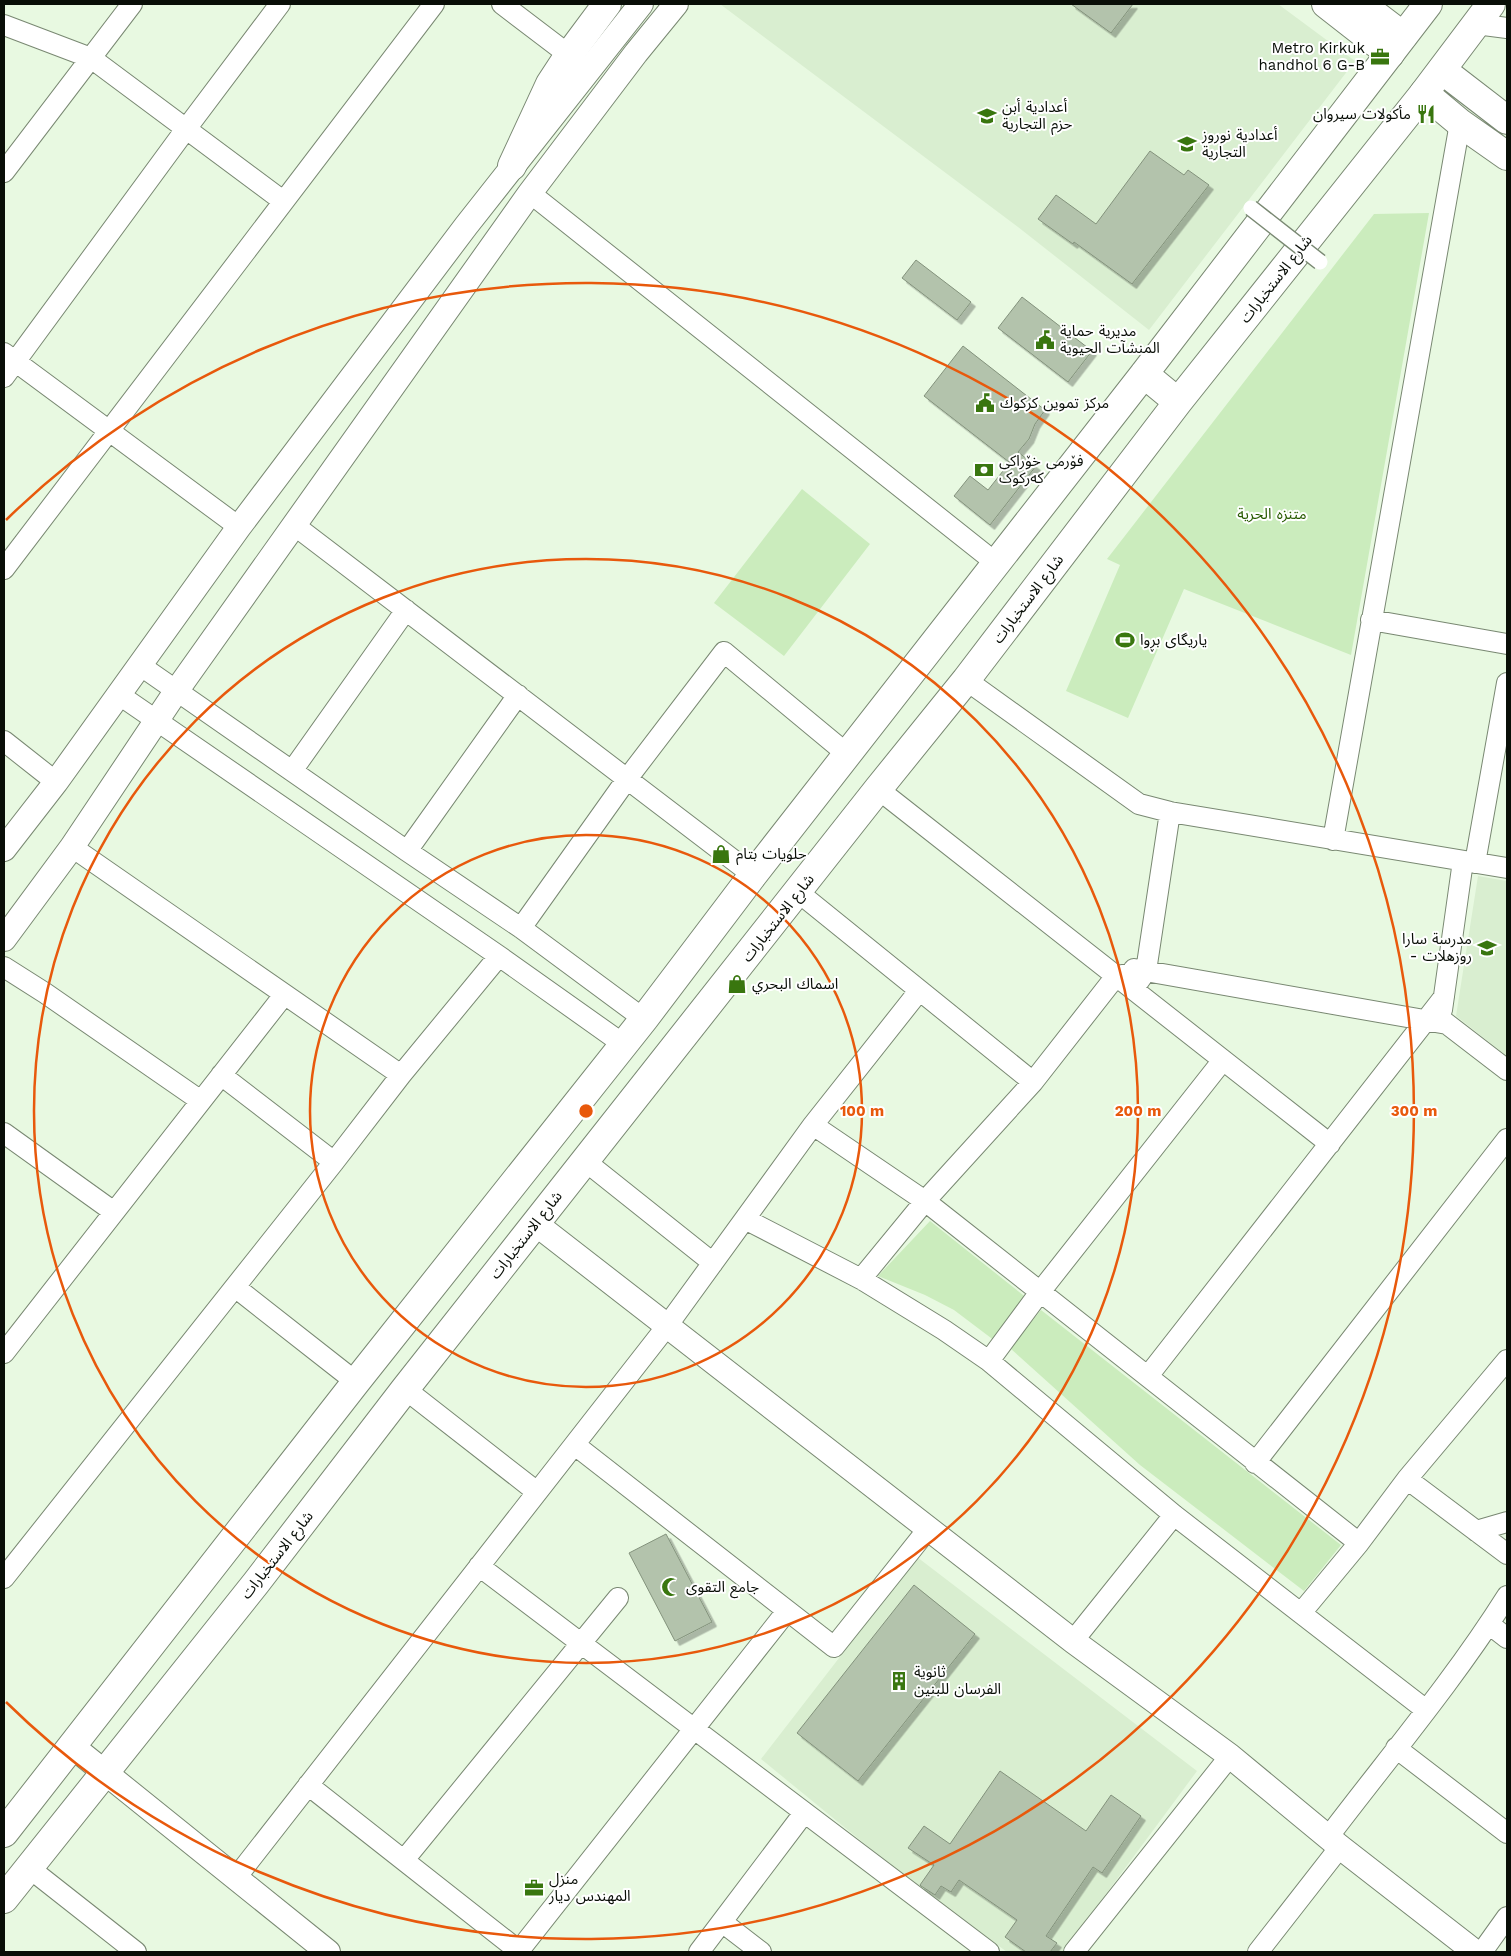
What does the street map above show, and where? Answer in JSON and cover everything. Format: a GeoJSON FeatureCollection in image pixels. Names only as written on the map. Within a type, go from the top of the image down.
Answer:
{"type":"FeatureCollection","features":[{"type":"Feature","properties":{"kind":"main road"},"geometry":{"type":"LineString","coordinates":[[512,166],[550,84],[569,54],[607,4]]}},
{"type":"Feature","properties":{"kind":"main road"},"geometry":{"type":"LineString","coordinates":[[1326,4],[1396,45]]}},
{"type":"Feature","properties":{"kind":"main road"},"geometry":{"type":"LineString","coordinates":[[1361,4],[1396,45]]}},
{"type":"Feature","properties":{"kind":"main road"},"geometry":{"type":"LineString","coordinates":[[4,1833],[356,1382],[644,1019],[753,875],[1144,374],[1428,4]]}},
{"type":"Feature","properties":{"kind":"main road","name":"شارع الاستخبارات"},"geometry":{"type":"LineString","coordinates":[[4,1899],[256,1583],[405,1389],[966,680],[1178,402],[1424,93],[1483,14]]}},
{"type":"Feature","properties":{"kind":"main road"},"geometry":{"type":"LineString","coordinates":[[1442,70],[1507,120]]}},
{"type":"Feature","properties":{"kind":"main road"},"geometry":{"type":"LineString","coordinates":[[1424,93],[1507,156]]}},
{"type":"Feature","properties":{"kind":"main road"},"geometry":{"type":"LineString","coordinates":[[1144,374],[1178,402]]}},
{"type":"Feature","properties":{"kind":"street"},"geometry":{"type":"LineString","coordinates":[[4,172],[132,4]]}},
{"type":"Feature","properties":{"kind":"street"},"geometry":{"type":"LineString","coordinates":[[239,527],[110,430],[8,364],[280,4]]}},
{"type":"Feature","properties":{"kind":"street"},"geometry":{"type":"LineString","coordinates":[[4,570],[434,4]]}},
{"type":"Feature","properties":{"kind":"street"},"geometry":{"type":"LineString","coordinates":[[502,4],[569,54]]}},
{"type":"Feature","properties":{"kind":"street"},"geometry":{"type":"LineString","coordinates":[[4,849],[56,782],[118,694],[141,666],[239,527],[512,166],[641,4]]}},
{"type":"Feature","properties":{"kind":"street"},"geometry":{"type":"LineString","coordinates":[[4,939],[72,847],[177,690],[530,193],[636,52],[676,4]]}},
{"type":"Feature","properties":{"kind":"street"},"geometry":{"type":"LineString","coordinates":[[1483,14],[1507,28]]}},
{"type":"Feature","properties":{"kind":"street"},"geometry":{"type":"LineString","coordinates":[[4,25],[91,58],[283,201]]}},
{"type":"Feature","properties":{"kind":"street"},"geometry":{"type":"LineString","coordinates":[[1333,840],[1460,122]]}},
{"type":"Feature","properties":{"kind":"street"},"geometry":{"type":"LineString","coordinates":[[530,193],[996,562]]}},
{"type":"Feature","properties":{"kind":"street"},"geometry":{"type":"LineString","coordinates":[[1251,208],[1320,262]]}},
{"type":"Feature","properties":{"kind":"street"},"geometry":{"type":"LineString","coordinates":[[294,525],[753,875]]}},
{"type":"Feature","properties":{"kind":"street"},"geometry":{"type":"LineString","coordinates":[[292,771],[406,610]]}},
{"type":"Feature","properties":{"kind":"street"},"geometry":{"type":"LineString","coordinates":[[1371,620],[1507,644]]}},
{"type":"Feature","properties":{"kind":"street"},"geometry":{"type":"LineString","coordinates":[[521,928],[627,779],[724,652],[847,754]]}},
{"type":"Feature","properties":{"kind":"street"},"geometry":{"type":"LineString","coordinates":[[141,666],[406,851],[521,928],[644,1019]]}},
{"type":"Feature","properties":{"kind":"street"},"geometry":{"type":"LineString","coordinates":[[966,680],[1138,804],[1170,812],[1507,868]]}},
{"type":"Feature","properties":{"kind":"street"},"geometry":{"type":"LineString","coordinates":[[1148,1376],[1330,1144],[1438,1015],[1507,683]]}},
{"type":"Feature","properties":{"kind":"street"},"geometry":{"type":"LineString","coordinates":[[118,694],[499,956],[623,1044]]}},
{"type":"Feature","properties":{"kind":"street"},"geometry":{"type":"LineString","coordinates":[[406,851],[518,695]]}},
{"type":"Feature","properties":{"kind":"street"},"geometry":{"type":"LineString","coordinates":[[4,741],[56,782]]}},
{"type":"Feature","properties":{"kind":"street"},"geometry":{"type":"LineString","coordinates":[[878,789],[1330,1144]]}},
{"type":"Feature","properties":{"kind":"street"},"geometry":{"type":"LineString","coordinates":[[1133,990],[1146,971],[1170,812]]}},
{"type":"Feature","properties":{"kind":"street"},"geometry":{"type":"LineString","coordinates":[[72,847],[401,1074]]}},
{"type":"Feature","properties":{"kind":"street"},"geometry":{"type":"LineString","coordinates":[[798,892],[918,991],[1033,1082]]}},
{"type":"Feature","properties":{"kind":"street"},"geometry":{"type":"LineString","coordinates":[[4,1578],[334,1162],[401,1074],[499,956]]}},
{"type":"Feature","properties":{"kind":"street"},"geometry":{"type":"LineString","coordinates":[[1100,964],[1438,1015],[1507,1070]]}},
{"type":"Feature","properties":{"kind":"street"},"geometry":{"type":"LineString","coordinates":[[4,966],[201,1101]]}},
{"type":"Feature","properties":{"kind":"street"},"geometry":{"type":"LineString","coordinates":[[861,1279],[925,1201],[1033,1082],[1116,976],[1146,971]]}},
{"type":"Feature","properties":{"kind":"street"},"geometry":{"type":"LineString","coordinates":[[235,1879],[667,1326],[813,1125],[918,991]]}},
{"type":"Feature","properties":{"kind":"street"},"geometry":{"type":"LineString","coordinates":[[4,1353],[284,995]]}},
{"type":"Feature","properties":{"kind":"street"},"geometry":{"type":"LineString","coordinates":[[989,1361],[1040,1292],[1223,1060]]}},
{"type":"Feature","properties":{"kind":"street"},"geometry":{"type":"LineString","coordinates":[[222,1075],[334,1162]]}},
{"type":"Feature","properties":{"kind":"street"},"geometry":{"type":"LineString","coordinates":[[813,1125],[925,1201],[1148,1376],[1255,1463],[1359,1543]]}},
{"type":"Feature","properties":{"kind":"street"},"geometry":{"type":"LineString","coordinates":[[4,1133],[114,1212]]}},
{"type":"Feature","properties":{"kind":"street"},"geometry":{"type":"LineString","coordinates":[[1255,1463],[1507,1139]]}},
{"type":"Feature","properties":{"kind":"street"},"geometry":{"type":"LineString","coordinates":[[585,1161],[713,1262]]}},
{"type":"Feature","properties":{"kind":"street"},"geometry":{"type":"LineString","coordinates":[[745,1219],[861,1279],[944,1330],[989,1361],[1174,1515],[1426,1710]]}},
{"type":"Feature","properties":{"kind":"street"},"geometry":{"type":"LineString","coordinates":[[536,1224],[1073,1641],[1230,1756],[1475,1952]]}},
{"type":"Feature","properties":{"kind":"street"},"geometry":{"type":"LineString","coordinates":[[235,1287],[356,1382]]}},
{"type":"Feature","properties":{"kind":"street"},"geometry":{"type":"LineString","coordinates":[[1301,1614],[1359,1543],[1407,1478],[1503,1369]]}},
{"type":"Feature","properties":{"kind":"street"},"geometry":{"type":"LineString","coordinates":[[405,1389],[537,1492]]}},
{"type":"Feature","properties":{"kind":"street"},"geometry":{"type":"LineString","coordinates":[[575,1445],[834,1647],[928,1529]]}},
{"type":"Feature","properties":{"kind":"street"},"geometry":{"type":"LineString","coordinates":[[1407,1478],[1507,1554]]}},
{"type":"Feature","properties":{"kind":"street"},"geometry":{"type":"LineString","coordinates":[[1073,1641],[1174,1515]]}},
{"type":"Feature","properties":{"kind":"street"},"geometry":{"type":"LineString","coordinates":[[1476,1531],[1507,1522]]}},
{"type":"Feature","properties":{"kind":"street"},"geometry":{"type":"LineString","coordinates":[[479,1566],[989,1952]]}},
{"type":"Feature","properties":{"kind":"street"},"geometry":{"type":"LineString","coordinates":[[1258,1952],[1335,1841],[1396,1748],[1489,1624],[1507,1596]]}},
{"type":"Feature","properties":{"kind":"street"},"geometry":{"type":"LineString","coordinates":[[404,1860],[618,1598]]}},
{"type":"Feature","properties":{"kind":"street"},"geometry":{"type":"LineString","coordinates":[[308,1785],[519,1952],[787,1611]]}},
{"type":"Feature","properties":{"kind":"street"},"geometry":{"type":"LineString","coordinates":[[1489,1624],[1507,1638]]}},
{"type":"Feature","properties":{"kind":"street"},"geometry":{"type":"LineString","coordinates":[[72,1746],[328,1952]]}},
{"type":"Feature","properties":{"kind":"street"},"geometry":{"type":"LineString","coordinates":[[1396,1748],[1507,1833]]}},
{"type":"Feature","properties":{"kind":"street"},"geometry":{"type":"LineString","coordinates":[[1074,1952],[1230,1756]]}},
{"type":"Feature","properties":{"kind":"street"},"geometry":{"type":"LineString","coordinates":[[699,1952],[804,1813]]}},
{"type":"Feature","properties":{"kind":"street"},"geometry":{"type":"LineString","coordinates":[[28,1867],[136,1952]]}},
{"type":"Feature","properties":{"kind":"street"},"geometry":{"type":"LineString","coordinates":[[1482,1952],[1507,1918]]}},
{"type":"Feature","properties":{"kind":"street"},"geometry":{"type":"LineString","coordinates":[[722,1922],[761,1952]]}},
{"type":"Feature","properties":{"kind":"shaded area"},"geometry":{"type":"Polygon","coordinates":[[[720,4],[1278,4],[1355,61],[1149,330],[1018,227],[720,4]]]}},
{"type":"Feature","properties":{"kind":"shaded area","name":"مدرسة سارا - روزهلات"},"geometry":{"type":"Polygon","coordinates":[[[1478,876],[1507,881],[1507,1056],[1456,1016],[1478,876]]]}},
{"type":"Feature","properties":{"kind":"shaded area"},"geometry":{"type":"Polygon","coordinates":[[[917,1557],[1197,1771],[1063,1952],[1007,1952],[887,1862],[761,1759],[917,1557]]]}},
{"type":"Feature","properties":{"kind":"green space","name":"متنزه الحرية"},"geometry":{"type":"Polygon","coordinates":[[[1429,213],[1351,655],[1184,589],[1128,718],[1066,691],[1120,565],[1107,559],[1374,214],[1429,213]]]}},
{"type":"Feature","properties":{"kind":"green space"},"geometry":{"type":"Polygon","coordinates":[[[802,489],[870,544],[784,656],[714,603],[802,489]]]}},
{"type":"Feature","properties":{"kind":"green space"},"geometry":{"type":"Polygon","coordinates":[[[930,1221],[1028,1299],[995,1341],[954,1310],[925,1295],[878,1276],[930,1221]]]}},
{"type":"Feature","properties":{"kind":"green space"},"geometry":{"type":"Polygon","coordinates":[[[1041,1310],[1341,1545],[1304,1591],[1140,1465],[1010,1348],[1041,1310]]]}},
{"type":"Feature","properties":{"kind":"building"},"geometry":{"type":"Polygon","coordinates":[[[1071,4],[1133,4],[1111,33],[1071,4]]]}},
{"type":"Feature","properties":{"kind":"building"},"geometry":{"type":"Polygon","coordinates":[[[1150,151],[1184,175],[1188,170],[1209,185],[1132,284],[1074,242],[1073,244],[1038,219],[1056,195],[1096,224],[1150,151]]]}},
{"type":"Feature","properties":{"kind":"building"},"geometry":{"type":"Polygon","coordinates":[[[916,260],[971,302],[957,320],[902,278],[916,260]]]}},
{"type":"Feature","properties":{"kind":"building","name":"مديرية حماية المنشآت الحيوية"},"geometry":{"type":"Polygon","coordinates":[[[1022,297],[1092,351],[1068,382],[998,328],[1022,297]]]}},
{"type":"Feature","properties":{"kind":"building","name":"مركز تموين كركوك"},"geometry":{"type":"Polygon","coordinates":[[[963,346],[1045,410],[1035,424],[1029,439],[1018,452],[1036,466],[990,525],[954,496],[970,476],[988,490],[1014,457],[1009,462],[924,396],[963,346]]]}},
{"type":"Feature","properties":{"kind":"building","name":"جامع التقوى"},"geometry":{"type":"Polygon","coordinates":[[[666,1534],[712,1622],[675,1641],[629,1553],[666,1534]]]}},
{"type":"Feature","properties":{"kind":"building","name":"ثانوية الفرسان للبنين"},"geometry":{"type":"Polygon","coordinates":[[[914,1585],[975,1634],[858,1781],[797,1733],[914,1585]]]}},
{"type":"Feature","properties":{"kind":"building"},"geometry":{"type":"Polygon","coordinates":[[[1000,1771],[1086,1831],[1111,1795],[1141,1816],[1102,1873],[1093,1867],[1046,1936],[1057,1943],[1050,1952],[1026,1952],[1005,1937],[1017,1920],[959,1880],[951,1892],[941,1886],[935,1895],[921,1886],[934,1865],[908,1848],[924,1826],[950,1844],[1000,1771]]]}},
{"type":"Feature","properties":{"kind":"place","name":"Metro Kirkuk handhol 6 G-B"},"geometry":{"type":"Point","coordinates":[1380,57]}},
{"type":"Feature","properties":{"kind":"place","name":"مأكولات سيروان"},"geometry":{"type":"Point","coordinates":[1426,114]}},
{"type":"Feature","properties":{"kind":"place","name":"أعدادية أبن حزم التجارية"},"geometry":{"type":"Point","coordinates":[987,116]}},
{"type":"Feature","properties":{"kind":"place","name":"أعدادية نوروز التجارية"},"geometry":{"type":"Point","coordinates":[1187,144]}},
{"type":"Feature","properties":{"kind":"place","name":"مديرية حماية المنشآت الحيوية"},"geometry":{"type":"Point","coordinates":[1045,340]}},
{"type":"Feature","properties":{"kind":"place","name":"مركز تموين كركوك"},"geometry":{"type":"Point","coordinates":[985,403]}},
{"type":"Feature","properties":{"kind":"place","name":"فۆرمی خۆراکی کەرکوک"},"geometry":{"type":"Point","coordinates":[984,470]}},
{"type":"Feature","properties":{"kind":"place","name":"یاریگای بڕوا"},"geometry":{"type":"Point","coordinates":[1125,640]}},
{"type":"Feature","properties":{"kind":"place","name":"حلويات بتام"},"geometry":{"type":"Point","coordinates":[721,854]}},
{"type":"Feature","properties":{"kind":"place","name":"مدرسة سارا - روزهلات"},"geometry":{"type":"Point","coordinates":[1487,948]}},
{"type":"Feature","properties":{"kind":"place","name":"اسماك البحري"},"geometry":{"type":"Point","coordinates":[737,984]}},
{"type":"Feature","properties":{"kind":"place","name":"جامع التقوى"},"geometry":{"type":"Point","coordinates":[671,1587]}},
{"type":"Feature","properties":{"kind":"place","name":"ثانوية الفرسان للبنين"},"geometry":{"type":"Point","coordinates":[899,1681]}},
{"type":"Feature","properties":{"kind":"place","name":"منزل المهندس ديار"},"geometry":{"type":"Point","coordinates":[534,1888]}}]}
